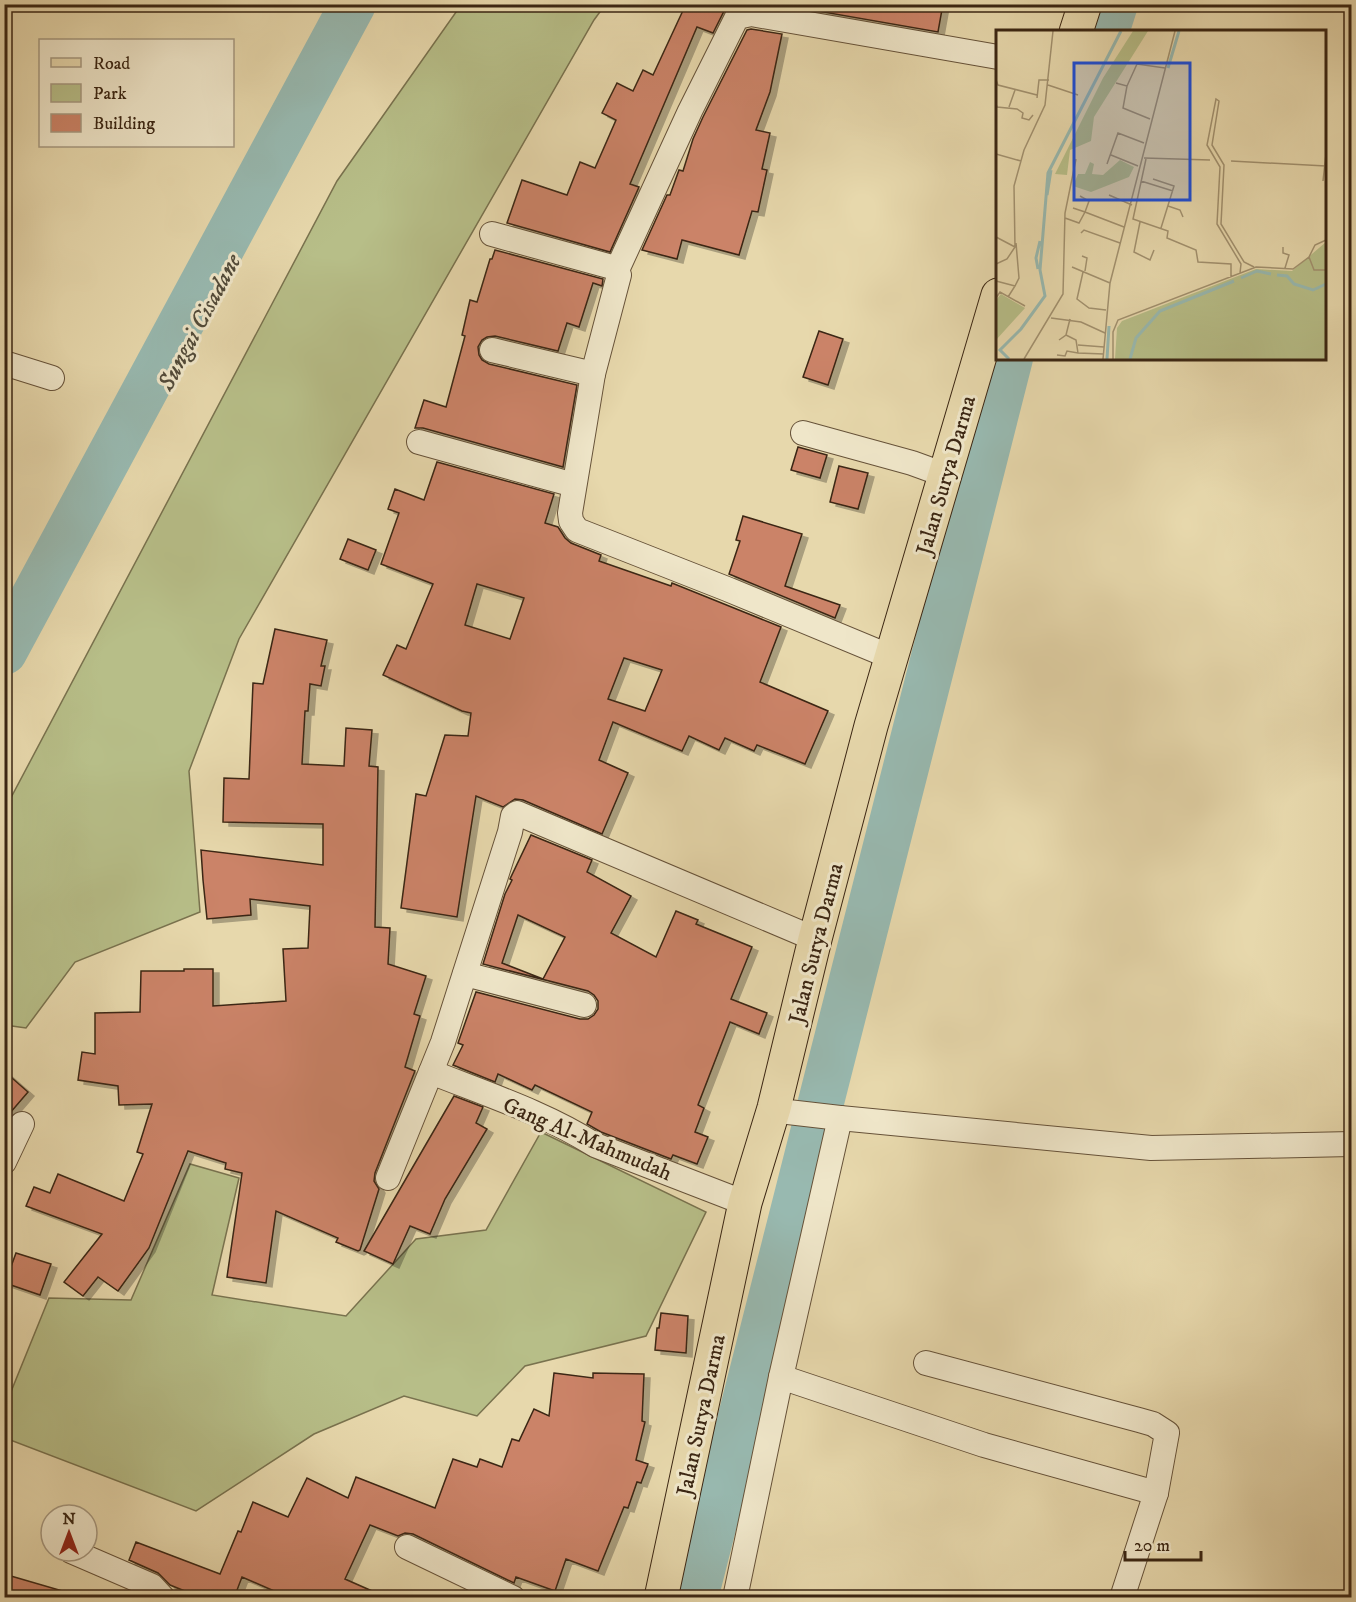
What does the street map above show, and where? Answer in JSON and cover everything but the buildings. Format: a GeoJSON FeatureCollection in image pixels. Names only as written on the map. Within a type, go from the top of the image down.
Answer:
{"type":"FeatureCollection","features":[{"type":"Feature","properties":{"kind":"main road"},"geometry":{"type":"LineString","coordinates":[[1077,30],[1085,4]]}},
{"type":"Feature","properties":{"kind":"main road","name":"Jalan Surya Darma"},"geometry":{"type":"LineString","coordinates":[[661,1598],[745,1203],[781,1110],[815,939],[871,726],[996,302]]}},
{"type":"Feature","properties":{"kind":"street"},"geometry":{"type":"LineString","coordinates":[[891,657],[577,530],[571,522],[570,513],[593,374],[619,274],[617,270],[690,111],[737,17],[751,14],[996,57]]}},
{"type":"Feature","properties":{"kind":"street"},"geometry":{"type":"LineString","coordinates":[[492,234],[617,270]]}},
{"type":"Feature","properties":{"kind":"street"},"geometry":{"type":"LineString","coordinates":[[492,350],[593,374]]}},
{"type":"Feature","properties":{"kind":"street"},"geometry":{"type":"LineString","coordinates":[[4,363],[51,378]]}},
{"type":"Feature","properties":{"kind":"street"},"geometry":{"type":"LineString","coordinates":[[803,432],[912,463],[945,475]]}},
{"type":"Feature","properties":{"kind":"street"},"geometry":{"type":"LineString","coordinates":[[419,442],[574,485]]}},
{"type":"Feature","properties":{"kind":"street"},"geometry":{"type":"LineString","coordinates":[[388,1178],[431,1072],[465,975],[513,816],[517,813],[815,939]]}},
{"type":"Feature","properties":{"kind":"street"},"geometry":{"type":"LineString","coordinates":[[465,975],[584,1005]]}},
{"type":"Feature","properties":{"kind":"street","name":"Gang Al-Mahmudah"},"geometry":{"type":"LineString","coordinates":[[431,1072],[534,1113],[595,1145],[745,1203]]}},
{"type":"Feature","properties":{"kind":"street"},"geometry":{"type":"LineString","coordinates":[[781,1110],[837,1118],[1151,1148],[1352,1144]]}},
{"type":"Feature","properties":{"kind":"street"},"geometry":{"type":"LineString","coordinates":[[735,1598],[837,1118]]}},
{"type":"Feature","properties":{"kind":"street"},"geometry":{"type":"LineString","coordinates":[[4,1162],[22,1124]]}},
{"type":"Feature","properties":{"kind":"street"},"geometry":{"type":"LineString","coordinates":[[926,1363],[1153,1424],[1167,1433],[1156,1493],[1122,1598]]}},
{"type":"Feature","properties":{"kind":"street"},"geometry":{"type":"LineString","coordinates":[[781,1377],[984,1445],[1156,1493]]}},
{"type":"Feature","properties":{"kind":"street"},"geometry":{"type":"LineString","coordinates":[[406,1547],[513,1598]]}},
{"type":"Feature","properties":{"kind":"street"},"geometry":{"type":"LineString","coordinates":[[99,1563],[152,1586],[163,1598]]}},
{"type":"Feature","properties":{"kind":"green space"},"geometry":{"type":"Polygon","coordinates":[[[461,5],[605,5],[594,20],[239,639],[189,771],[200,912],[75,962],[26,1028],[5,1025],[5,809],[337,181],[461,5]]]}},
{"type":"Feature","properties":{"kind":"green space"},"geometry":{"type":"Polygon","coordinates":[[[541,1132],[706,1212],[646,1336],[525,1366],[477,1416],[404,1396],[314,1434],[196,1511],[5,1438],[4,1409],[49,1298],[131,1300],[190,1164],[239,1178],[212,1295],[346,1316],[416,1239],[486,1230],[541,1132]]]}},
{"type":"Feature","properties":{"kind":"waterway","name":"Sungai Cisadane"},"geometry":{"type":"LineString","coordinates":[[4,652],[353,4]]}},
{"type":"Feature","properties":{"kind":"waterway"},"geometry":{"type":"LineString","coordinates":[[1107,30],[1115,4]]}},
{"type":"Feature","properties":{"kind":"waterway"},"geometry":{"type":"LineString","coordinates":[[695,1598],[1009,360]]}}]}
